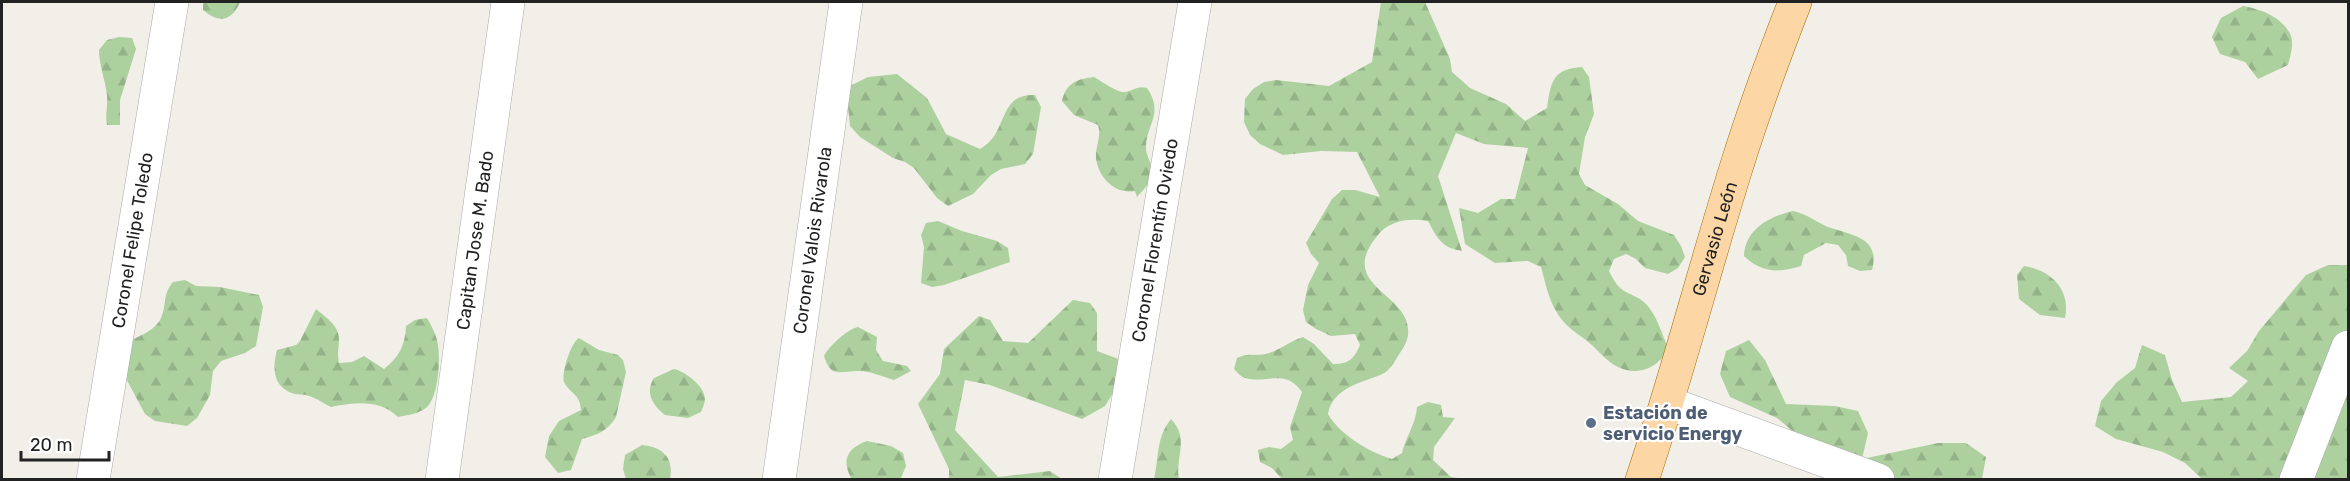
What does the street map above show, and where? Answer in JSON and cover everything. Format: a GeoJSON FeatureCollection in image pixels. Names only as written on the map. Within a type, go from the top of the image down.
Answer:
{"type":"FeatureCollection","features":[{"type":"Feature","properties":{"kind":"main road","name":"Gervasio León"},"geometry":{"type":"LineString","coordinates":[[1642,480],[1668,403],[1737,165],[1767,75],[1795,2]]}},
{"type":"Feature","properties":{"kind":"street","name":"Coronel Felipe Toledo"},"geometry":{"type":"LineString","coordinates":[[93,480],[172,2]]}},
{"type":"Feature","properties":{"kind":"street","name":"Capitan Jose M. Bado"},"geometry":{"type":"LineString","coordinates":[[442,480],[508,2]]}},
{"type":"Feature","properties":{"kind":"street","name":"Coronel Valois Rivarola"},"geometry":{"type":"LineString","coordinates":[[779,480],[846,2]]}},
{"type":"Feature","properties":{"kind":"street","name":"Coronel Florentín Oviedo"},"geometry":{"type":"LineString","coordinates":[[1115,480],[1195,2]]}},
{"type":"Feature","properties":{"kind":"street"},"geometry":{"type":"LineString","coordinates":[[2296,480],[2349,347]]}},
{"type":"Feature","properties":{"kind":"street"},"geometry":{"type":"LineString","coordinates":[[1668,403],[1878,480]]}},
{"type":"Feature","properties":{"kind":"green space"},"geometry":{"type":"Polygon","coordinates":[[[203,2],[240,2],[229,17],[220,19],[203,10],[203,2]]]}},
{"type":"Feature","properties":{"kind":"green space"},"geometry":{"type":"Polygon","coordinates":[[[1381,2],[1425,2],[1450,59],[1452,72],[1470,88],[1506,104],[1525,121],[1547,108],[1552,84],[1559,74],[1572,68],[1582,67],[1589,77],[1594,114],[1585,137],[1579,174],[1585,185],[1618,204],[1638,221],[1674,235],[1685,257],[1678,268],[1668,274],[1645,268],[1636,259],[1626,254],[1614,259],[1609,271],[1618,286],[1651,309],[1668,348],[1660,360],[1648,368],[1634,371],[1618,367],[1560,317],[1551,301],[1541,267],[1528,261],[1495,263],[1465,244],[1459,208],[1478,213],[1501,199],[1515,199],[1528,148],[1484,144],[1456,133],[1438,176],[1462,251],[1445,245],[1428,221],[1401,221],[1388,226],[1378,235],[1367,253],[1365,267],[1369,279],[1399,309],[1406,321],[1408,335],[1403,349],[1387,371],[1339,394],[1330,406],[1328,414],[1347,436],[1374,452],[1392,459],[1402,453],[1415,419],[1417,407],[1428,402],[1441,405],[1443,417],[1455,418],[1434,447],[1433,460],[1451,477],[1465,479],[1282,479],[1272,468],[1260,462],[1258,450],[1269,447],[1281,449],[1293,440],[1290,427],[1302,392],[1296,385],[1283,379],[1244,377],[1234,369],[1237,358],[1269,353],[1303,337],[1314,344],[1333,364],[1347,362],[1356,354],[1360,345],[1355,334],[1331,336],[1306,322],[1303,310],[1308,285],[1319,263],[1311,254],[1306,243],[1332,199],[1342,190],[1355,190],[1380,197],[1357,152],[1321,151],[1283,155],[1260,144],[1250,135],[1244,122],[1245,99],[1253,89],[1264,82],[1276,80],[1329,86],[1372,62],[1381,2]]]}},
{"type":"Feature","properties":{"kind":"green space"},"geometry":{"type":"Polygon","coordinates":[[[2243,6],[2257,9],[2277,19],[2288,30],[2292,40],[2288,65],[2258,79],[2245,62],[2220,54],[2212,37],[2221,18],[2243,6]]]}},
{"type":"Feature","properties":{"kind":"green space"},"geometry":{"type":"Polygon","coordinates":[[[119,37],[132,38],[136,49],[120,100],[120,125],[107,125],[107,95],[99,50],[107,40],[119,37]]]}},
{"type":"Feature","properties":{"kind":"green space"},"geometry":{"type":"Polygon","coordinates":[[[897,74],[927,98],[946,134],[980,149],[995,134],[1014,100],[1023,96],[1035,95],[1041,107],[1033,154],[1025,164],[1001,169],[991,175],[973,194],[948,206],[937,198],[914,168],[860,137],[850,126],[846,88],[868,77],[897,74]]]}},
{"type":"Feature","properties":{"kind":"green space"},"geometry":{"type":"Polygon","coordinates":[[[1094,77],[1121,92],[1141,87],[1147,88],[1152,97],[1154,112],[1146,146],[1152,174],[1137,197],[1135,191],[1121,190],[1104,178],[1096,158],[1098,125],[1074,115],[1062,101],[1066,90],[1073,83],[1094,77]]]}},
{"type":"Feature","properties":{"kind":"green space"},"geometry":{"type":"Polygon","coordinates":[[[1793,211],[1862,239],[1872,250],[1874,259],[1872,270],[1860,271],[1848,266],[1846,255],[1838,245],[1826,243],[1804,255],[1801,266],[1785,270],[1771,270],[1750,262],[1744,256],[1745,247],[1754,231],[1768,220],[1793,211]]]}},
{"type":"Feature","properties":{"kind":"green space"},"geometry":{"type":"Polygon","coordinates":[[[938,221],[997,241],[1008,248],[1010,262],[944,285],[932,287],[921,283],[924,247],[921,235],[926,223],[938,221]]]}},
{"type":"Feature","properties":{"kind":"green space"},"geometry":{"type":"Polygon","coordinates":[[[2328,265],[2348,265],[2348,479],[2202,479],[2185,463],[2163,452],[2116,439],[2095,426],[2101,401],[2117,382],[2135,368],[2142,345],[2165,355],[2172,380],[2182,402],[2231,397],[2248,381],[2229,368],[2247,351],[2259,331],[2306,275],[2328,265]]]}},
{"type":"Feature","properties":{"kind":"green space"},"geometry":{"type":"Polygon","coordinates":[[[2024,266],[2043,272],[2057,283],[2065,299],[2065,318],[2040,315],[2019,299],[2017,275],[2024,266]]]}},
{"type":"Feature","properties":{"kind":"green space"},"geometry":{"type":"Polygon","coordinates":[[[185,280],[196,286],[220,287],[259,295],[263,307],[256,346],[245,353],[221,361],[213,371],[210,395],[197,418],[187,426],[155,421],[145,414],[122,371],[123,346],[158,323],[173,282],[185,280]]]}},
{"type":"Feature","properties":{"kind":"green space"},"geometry":{"type":"Polygon","coordinates":[[[1073,300],[1090,303],[1097,313],[1097,351],[1121,360],[1125,374],[1105,406],[1082,419],[990,385],[965,380],[955,430],[998,477],[1050,471],[1062,479],[949,479],[949,469],[918,404],[940,374],[944,349],[979,316],[990,320],[1003,341],[1028,343],[1073,300]]]}},
{"type":"Feature","properties":{"kind":"green space"},"geometry":{"type":"Polygon","coordinates":[[[316,309],[337,330],[339,363],[352,362],[364,356],[384,369],[394,360],[400,350],[406,326],[415,320],[427,318],[436,337],[439,355],[437,384],[428,406],[410,415],[398,417],[383,407],[366,403],[331,407],[312,397],[295,394],[282,387],[275,371],[277,350],[296,345],[300,341],[316,309]]]}},
{"type":"Feature","properties":{"kind":"green space"},"geometry":{"type":"Polygon","coordinates":[[[858,327],[877,337],[876,350],[883,361],[907,366],[911,371],[894,380],[868,372],[838,372],[830,368],[824,356],[826,352],[844,334],[858,327]]]}},
{"type":"Feature","properties":{"kind":"green space"},"geometry":{"type":"Polygon","coordinates":[[[579,338],[599,350],[618,355],[623,360],[626,372],[613,422],[602,432],[582,439],[571,470],[558,473],[545,457],[549,436],[559,421],[581,410],[579,400],[566,386],[563,378],[570,352],[579,338]]]}},
{"type":"Feature","properties":{"kind":"green space"},"geometry":{"type":"Polygon","coordinates":[[[1749,340],[1765,360],[1786,404],[1835,406],[1858,411],[1868,433],[1862,459],[1938,443],[1966,443],[1986,457],[1982,479],[1894,479],[1796,434],[1777,418],[1730,397],[1720,374],[1726,351],[1749,340]]]}},
{"type":"Feature","properties":{"kind":"green space"},"geometry":{"type":"Polygon","coordinates":[[[674,369],[693,380],[704,393],[705,402],[701,412],[688,418],[665,415],[651,398],[650,388],[654,378],[674,369]]]}},
{"type":"Feature","properties":{"kind":"green space"},"geometry":{"type":"Polygon","coordinates":[[[1171,419],[1177,426],[1181,441],[1179,479],[1154,479],[1160,440],[1171,419]]]}},
{"type":"Feature","properties":{"kind":"green space"},"geometry":{"type":"Polygon","coordinates":[[[867,441],[891,446],[903,453],[906,466],[901,478],[898,480],[851,478],[847,465],[848,455],[855,447],[867,441]]]}},
{"type":"Feature","properties":{"kind":"green space"},"geometry":{"type":"Polygon","coordinates":[[[642,445],[656,448],[665,455],[670,465],[670,479],[626,479],[623,469],[625,455],[642,445]]]}},
{"type":"Feature","properties":{"kind":"place","name":"Estación de servicio Energy"},"geometry":{"type":"Point","coordinates":[1591,423]}}]}
